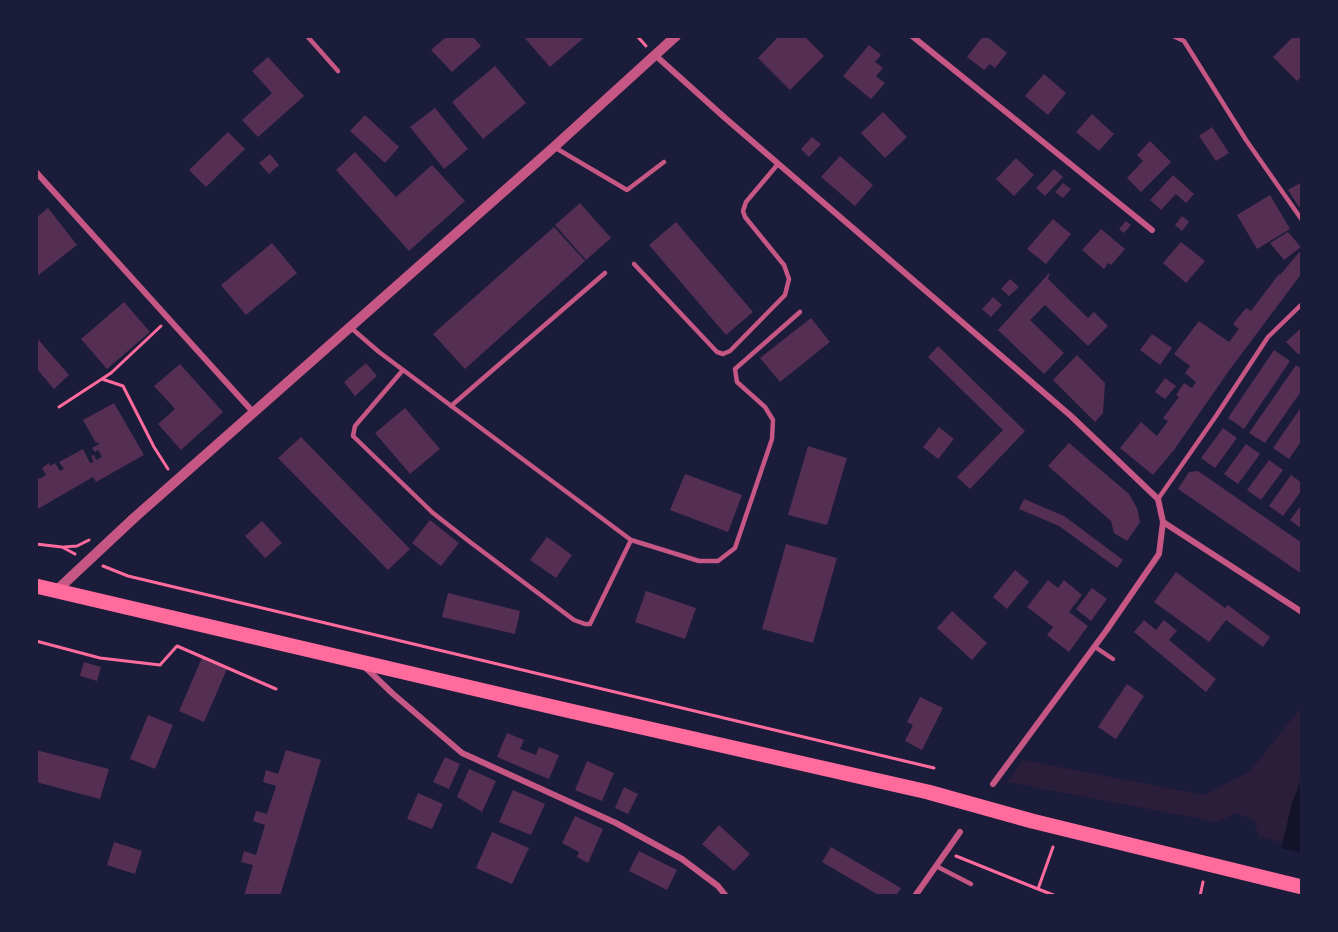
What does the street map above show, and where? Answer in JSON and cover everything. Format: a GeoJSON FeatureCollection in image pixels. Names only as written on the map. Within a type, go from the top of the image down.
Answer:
{"type":"FeatureCollection","features":[{"type":"Feature","properties":{"kind":"main road"},"geometry":{"type":"LineString","coordinates":[[36,586],[928,792],[1302,887]]}},
{"type":"Feature","properties":{"kind":"street"},"geometry":{"type":"LineString","coordinates":[[56,591],[253,412],[554,147],[676,36]]}},
{"type":"Feature","properties":{"kind":"street"},"geometry":{"type":"LineString","coordinates":[[912,36],[1152,230]]}},
{"type":"Feature","properties":{"kind":"street"},"geometry":{"type":"LineString","coordinates":[[655,55],[1071,416],[1158,499],[1163,522],[1159,554],[1095,647],[993,784]]}},
{"type":"Feature","properties":{"kind":"street"},"geometry":{"type":"LineString","coordinates":[[36,172],[253,412]]}},
{"type":"Feature","properties":{"kind":"street"},"geometry":{"type":"LineString","coordinates":[[1163,522],[1302,612]]}},
{"type":"Feature","properties":{"kind":"street"},"geometry":{"type":"LineString","coordinates":[[360,662],[392,693],[462,753],[616,823],[682,859],[718,886],[726,896]]}},
{"type":"Feature","properties":{"kind":"street"},"geometry":{"type":"LineString","coordinates":[[915,896],[960,832]]}},
{"type":"Feature","properties":{"kind":"lane"},"geometry":{"type":"LineString","coordinates":[[307,36],[338,72]]}},
{"type":"Feature","properties":{"kind":"lane"},"geometry":{"type":"LineString","coordinates":[[1173,36],[1184,42],[1246,140],[1302,220]]}},
{"type":"Feature","properties":{"kind":"lane"},"geometry":{"type":"LineString","coordinates":[[554,147],[627,190],[664,162]]}},
{"type":"Feature","properties":{"kind":"lane"},"geometry":{"type":"LineString","coordinates":[[634,264],[717,352],[723,354],[730,351],[785,295],[789,279],[784,265],[745,217],[743,211],[746,202],[778,164]]}},
{"type":"Feature","properties":{"kind":"lane"},"geometry":{"type":"LineString","coordinates":[[451,406],[605,273]]}},
{"type":"Feature","properties":{"kind":"lane"},"geometry":{"type":"LineString","coordinates":[[1158,499],[1268,337],[1302,304]]}},
{"type":"Feature","properties":{"kind":"lane"},"geometry":{"type":"LineString","coordinates":[[350,327],[403,370],[631,540],[699,561],[718,561],[735,549],[772,439],[773,420],[765,407],[737,382],[735,369],[800,312]]}},
{"type":"Feature","properties":{"kind":"lane"},"geometry":{"type":"LineString","coordinates":[[403,370],[365,413],[355,426],[352,436],[433,513],[574,620],[590,624],[631,540]]}},
{"type":"Feature","properties":{"kind":"lane"},"geometry":{"type":"LineString","coordinates":[[1095,647],[1113,659]]}},
{"type":"Feature","properties":{"kind":"lane"},"geometry":{"type":"LineString","coordinates":[[936,866],[971,884]]}},
{"type":"Feature","properties":{"kind":"path"},"geometry":{"type":"LineString","coordinates":[[638,36],[645,45]]}},
{"type":"Feature","properties":{"kind":"path"},"geometry":{"type":"LineString","coordinates":[[59,407],[111,373],[169,319]]}},
{"type":"Feature","properties":{"kind":"path"},"geometry":{"type":"LineString","coordinates":[[102,379],[123,386],[154,447],[169,470]]}},
{"type":"Feature","properties":{"kind":"path"},"geometry":{"type":"LineString","coordinates":[[36,544],[62,547],[88,561],[128,576],[934,768]]}},
{"type":"Feature","properties":{"kind":"path"},"geometry":{"type":"LineString","coordinates":[[36,641],[100,658],[160,665],[177,646],[276,689]]}},
{"type":"Feature","properties":{"kind":"path"},"geometry":{"type":"LineString","coordinates":[[1038,889],[1053,847]]}},
{"type":"Feature","properties":{"kind":"path"},"geometry":{"type":"LineString","coordinates":[[945,852],[1056,896]]}},
{"type":"Feature","properties":{"kind":"path"},"geometry":{"type":"LineString","coordinates":[[1200,896],[1203,882]]}},
{"type":"Feature","properties":{"kind":"shaded area"},"geometry":{"type":"Polygon","coordinates":[[[1302,706],[1302,847],[1259,837],[1254,820],[1237,813],[1217,822],[1007,782],[1023,760],[1204,795],[1250,771],[1302,706]]]}},
{"type":"Feature","properties":{"kind":"shaded area"},"geometry":{"type":"Polygon","coordinates":[[[1302,777],[1302,845],[1289,896],[1270,896],[1292,803],[1302,777]]]}},
{"type":"Feature","properties":{"kind":"pier"},"geometry":{"type":"Polygon","coordinates":[[[1278,847],[1302,853],[1292,896],[1267,896],[1278,847]]]}},
{"type":"Feature","properties":{"kind":"building"},"geometry":{"type":"Polygon","coordinates":[[[447,36],[472,36],[481,46],[452,72],[431,50],[447,36]]]}},
{"type":"Feature","properties":{"kind":"building"},"geometry":{"type":"Polygon","coordinates":[[[523,36],[586,36],[550,67],[523,36]]]}},
{"type":"Feature","properties":{"kind":"building"},"geometry":{"type":"Polygon","coordinates":[[[779,36],[804,36],[824,56],[790,90],[758,58],[779,36]]]}},
{"type":"Feature","properties":{"kind":"building"},"geometry":{"type":"Polygon","coordinates":[[[983,36],[1007,53],[995,68],[990,64],[984,70],[967,57],[983,36]]]}},
{"type":"Feature","properties":{"kind":"building"},"geometry":{"type":"Polygon","coordinates":[[[1294,36],[1302,41],[1302,76],[1297,81],[1273,57],[1294,36]]]}},
{"type":"Feature","properties":{"kind":"building"},"geometry":{"type":"Polygon","coordinates":[[[869,45],[881,55],[875,62],[883,68],[876,76],[885,83],[871,99],[843,76],[869,45]]]}},
{"type":"Feature","properties":{"kind":"building"},"geometry":{"type":"Polygon","coordinates":[[[268,57],[304,96],[258,137],[242,120],[272,93],[252,71],[268,57]]]}},
{"type":"Feature","properties":{"kind":"building"},"geometry":{"type":"Polygon","coordinates":[[[495,66],[526,103],[483,139],[452,102],[495,66]]]}},
{"type":"Feature","properties":{"kind":"building"},"geometry":{"type":"Polygon","coordinates":[[[1044,74],[1066,93],[1048,115],[1025,96],[1044,74]]]}},
{"type":"Feature","properties":{"kind":"building"},"geometry":{"type":"Polygon","coordinates":[[[435,108],[468,149],[444,169],[410,127],[435,108]]]}},
{"type":"Feature","properties":{"kind":"building"},"geometry":{"type":"Polygon","coordinates":[[[883,112],[907,137],[885,158],[861,133],[883,112]]]}},
{"type":"Feature","properties":{"kind":"building"},"geometry":{"type":"Polygon","coordinates":[[[1092,114],[1114,134],[1099,151],[1076,132],[1092,114]]]}},
{"type":"Feature","properties":{"kind":"building"},"geometry":{"type":"Polygon","coordinates":[[[365,115],[399,147],[385,163],[350,131],[365,115]]]}},
{"type":"Feature","properties":{"kind":"building"},"geometry":{"type":"Polygon","coordinates":[[[1212,127],[1229,153],[1216,161],[1199,136],[1212,127]]]}},
{"type":"Feature","properties":{"kind":"building"},"geometry":{"type":"Polygon","coordinates":[[[228,132],[245,149],[206,187],[189,170],[228,132]]]}},
{"type":"Feature","properties":{"kind":"building"},"geometry":{"type":"Polygon","coordinates":[[[812,137],[821,144],[809,157],[801,149],[812,137]]]}},
{"type":"Feature","properties":{"kind":"building"},"geometry":{"type":"Polygon","coordinates":[[[1150,141],[1171,162],[1141,192],[1127,178],[1143,161],[1137,155],[1150,141]]]}},
{"type":"Feature","properties":{"kind":"building"},"geometry":{"type":"Polygon","coordinates":[[[355,152],[396,197],[432,165],[465,201],[409,251],[336,170],[355,152]]]}},
{"type":"Feature","properties":{"kind":"building"},"geometry":{"type":"Polygon","coordinates":[[[270,154],[279,165],[269,174],[259,163],[270,154]]]}},
{"type":"Feature","properties":{"kind":"building"},"geometry":{"type":"Polygon","coordinates":[[[840,156],[873,185],[855,206],[821,177],[840,156]]]}},
{"type":"Feature","properties":{"kind":"building"},"geometry":{"type":"Polygon","coordinates":[[[1016,158],[1034,175],[1014,196],[996,179],[1016,158]]]}},
{"type":"Feature","properties":{"kind":"building"},"geometry":{"type":"Polygon","coordinates":[[[1054,169],[1063,177],[1045,196],[1036,188],[1054,169]]]}},
{"type":"Feature","properties":{"kind":"building"},"geometry":{"type":"Polygon","coordinates":[[[1173,175],[1194,194],[1186,203],[1176,194],[1161,210],[1150,200],[1173,175]]]}},
{"type":"Feature","properties":{"kind":"building"},"geometry":{"type":"Polygon","coordinates":[[[1302,182],[1302,205],[1299,207],[1288,190],[1302,182]]]}},
{"type":"Feature","properties":{"kind":"building"},"geometry":{"type":"Polygon","coordinates":[[[1063,183],[1071,189],[1063,198],[1055,192],[1063,183]]]}},
{"type":"Feature","properties":{"kind":"building"},"geometry":{"type":"Polygon","coordinates":[[[1270,195],[1290,229],[1257,249],[1237,215],[1270,195]]]}},
{"type":"Feature","properties":{"kind":"building"},"geometry":{"type":"Polygon","coordinates":[[[580,203],[611,238],[586,260],[555,225],[580,203]]]}},
{"type":"Feature","properties":{"kind":"building"},"geometry":{"type":"Polygon","coordinates":[[[48,208],[77,245],[36,277],[36,218],[48,208]]]}},
{"type":"Feature","properties":{"kind":"building"},"geometry":{"type":"Polygon","coordinates":[[[1182,216],[1189,222],[1182,231],[1175,225],[1182,216]]]}},
{"type":"Feature","properties":{"kind":"building"},"geometry":{"type":"Polygon","coordinates":[[[1053,219],[1071,234],[1046,264],[1027,249],[1053,219]]]}},
{"type":"Feature","properties":{"kind":"building"},"geometry":{"type":"Polygon","coordinates":[[[1126,221],[1131,225],[1124,233],[1119,229],[1126,221]]]}},
{"type":"Feature","properties":{"kind":"building"},"geometry":{"type":"Polygon","coordinates":[[[676,222],[753,312],[726,335],[649,245],[676,222]]]}},
{"type":"Feature","properties":{"kind":"building"},"geometry":{"type":"Polygon","coordinates":[[[554,227],[585,261],[465,369],[433,334],[554,227]]]}},
{"type":"Feature","properties":{"kind":"building"},"geometry":{"type":"Polygon","coordinates":[[[1101,229],[1125,249],[1111,265],[1108,263],[1104,269],[1082,250],[1101,229]]]}},
{"type":"Feature","properties":{"kind":"building"},"geometry":{"type":"Polygon","coordinates":[[[1288,232],[1301,247],[1284,260],[1270,243],[1288,232]]]}},
{"type":"Feature","properties":{"kind":"building"},"geometry":{"type":"Polygon","coordinates":[[[1181,242],[1205,261],[1186,283],[1163,263],[1181,242]]]}},
{"type":"Feature","properties":{"kind":"building"},"geometry":{"type":"Polygon","coordinates":[[[272,243],[297,273],[246,315],[221,285],[272,243]]]}},
{"type":"Feature","properties":{"kind":"building"},"geometry":{"type":"Polygon","coordinates":[[[1302,249],[1302,273],[1228,372],[1174,450],[1153,475],[1120,448],[1141,422],[1157,436],[1168,421],[1163,418],[1179,397],[1176,395],[1184,383],[1192,388],[1196,382],[1185,373],[1190,366],[1174,354],[1199,321],[1229,342],[1239,329],[1233,324],[1246,308],[1251,311],[1279,274],[1302,249]]]}},
{"type":"Feature","properties":{"kind":"building"},"geometry":{"type":"Polygon","coordinates":[[[1050,272],[1048,279],[1088,318],[1094,312],[1108,326],[1088,346],[1045,305],[1030,320],[1064,353],[1044,374],[998,330],[1050,272]]]}},
{"type":"Feature","properties":{"kind":"building"},"geometry":{"type":"Polygon","coordinates":[[[1010,279],[1019,287],[1009,296],[1001,289],[1010,279]]]}},
{"type":"Feature","properties":{"kind":"building"},"geometry":{"type":"Polygon","coordinates":[[[993,297],[1002,305],[991,317],[982,309],[993,297]]]}},
{"type":"Feature","properties":{"kind":"building"},"geometry":{"type":"Polygon","coordinates":[[[124,302],[150,332],[107,369],[81,339],[124,302]]]}},
{"type":"Feature","properties":{"kind":"building"},"geometry":{"type":"Polygon","coordinates":[[[811,318],[830,342],[780,382],[760,358],[811,318]]]}},
{"type":"Feature","properties":{"kind":"building"},"geometry":{"type":"Polygon","coordinates":[[[1302,327],[1302,351],[1299,355],[1286,342],[1302,327]]]}},
{"type":"Feature","properties":{"kind":"building"},"geometry":{"type":"Polygon","coordinates":[[[1152,334],[1172,348],[1160,365],[1140,350],[1152,334]]]}},
{"type":"Feature","properties":{"kind":"building"},"geometry":{"type":"Polygon","coordinates":[[[36,337],[69,375],[54,389],[36,368],[36,337]]]}},
{"type":"Feature","properties":{"kind":"building"},"geometry":{"type":"Polygon","coordinates":[[[938,346],[1025,431],[970,489],[957,477],[1003,430],[928,357],[938,346]]]}},
{"type":"Feature","properties":{"kind":"building"},"geometry":{"type":"Polygon","coordinates":[[[1274,350],[1290,361],[1244,429],[1228,418],[1274,350]]]}},
{"type":"Feature","properties":{"kind":"building"},"geometry":{"type":"Polygon","coordinates":[[[1077,355],[1105,383],[1103,413],[1095,422],[1053,380],[1077,355]]]}},
{"type":"Feature","properties":{"kind":"building"},"geometry":{"type":"Polygon","coordinates":[[[366,363],[377,376],[355,396],[344,382],[366,363]]]}},
{"type":"Feature","properties":{"kind":"building"},"geometry":{"type":"Polygon","coordinates":[[[180,364],[223,412],[181,450],[158,424],[175,409],[154,386],[180,364]]]}},
{"type":"Feature","properties":{"kind":"building"},"geometry":{"type":"Polygon","coordinates":[[[1296,365],[1302,369],[1302,390],[1265,443],[1249,433],[1296,365]]]}},
{"type":"Feature","properties":{"kind":"building"},"geometry":{"type":"Polygon","coordinates":[[[1165,378],[1176,386],[1165,399],[1155,392],[1165,378]]]}},
{"type":"Feature","properties":{"kind":"building"},"geometry":{"type":"Polygon","coordinates":[[[114,403],[144,455],[96,482],[93,477],[36,510],[36,473],[39,479],[46,475],[42,468],[49,463],[50,466],[55,463],[60,471],[64,469],[59,462],[83,449],[90,463],[94,462],[91,456],[94,455],[96,460],[102,457],[98,450],[95,452],[92,448],[99,444],[96,443],[83,420],[114,403]]]}},
{"type":"Feature","properties":{"kind":"building"},"geometry":{"type":"Polygon","coordinates":[[[1302,406],[1302,440],[1289,459],[1273,448],[1302,406]]]}},
{"type":"Feature","properties":{"kind":"building"},"geometry":{"type":"Polygon","coordinates":[[[405,408],[440,449],[410,474],[375,433],[405,408]]]}},
{"type":"Feature","properties":{"kind":"building"},"geometry":{"type":"Polygon","coordinates":[[[939,427],[954,439],[938,459],[923,447],[939,427]]]}},
{"type":"Feature","properties":{"kind":"building"},"geometry":{"type":"Polygon","coordinates":[[[1223,428],[1237,438],[1215,468],[1201,458],[1223,428]]]}},
{"type":"Feature","properties":{"kind":"building"},"geometry":{"type":"Polygon","coordinates":[[[301,437],[410,549],[388,570],[278,458],[301,437]]]}},
{"type":"Feature","properties":{"kind":"building"},"geometry":{"type":"Polygon","coordinates":[[[1069,443],[1129,494],[1137,508],[1140,522],[1127,541],[1114,533],[1111,521],[1048,466],[1069,443]]]}},
{"type":"Feature","properties":{"kind":"building"},"geometry":{"type":"Polygon","coordinates":[[[1246,444],[1260,454],[1238,484],[1224,474],[1246,444]]]}},
{"type":"Feature","properties":{"kind":"building"},"geometry":{"type":"Polygon","coordinates":[[[808,446],[847,458],[827,525],[788,515],[808,446]]]}},
{"type":"Feature","properties":{"kind":"building"},"geometry":{"type":"Polygon","coordinates":[[[1269,460],[1283,470],[1261,500],[1247,490],[1269,460]]]}},
{"type":"Feature","properties":{"kind":"building"},"geometry":{"type":"Polygon","coordinates":[[[1198,471],[1302,543],[1302,574],[1178,489],[1189,472],[1198,471]]]}},
{"type":"Feature","properties":{"kind":"building"},"geometry":{"type":"Polygon","coordinates":[[[685,474],[742,495],[728,532],[670,510],[685,474]]]}},
{"type":"Feature","properties":{"kind":"building"},"geometry":{"type":"Polygon","coordinates":[[[1291,475],[1302,483],[1302,490],[1283,516],[1269,506],[1291,475]]]}},
{"type":"Feature","properties":{"kind":"building"},"geometry":{"type":"Polygon","coordinates":[[[1024,499],[1064,516],[1123,560],[1117,568],[1059,526],[1019,509],[1024,499]]]}},
{"type":"Feature","properties":{"kind":"building"},"geometry":{"type":"Polygon","coordinates":[[[1302,504],[1302,529],[1290,520],[1302,504]]]}},
{"type":"Feature","properties":{"kind":"building"},"geometry":{"type":"Polygon","coordinates":[[[430,520],[459,543],[441,566],[412,543],[430,520]]]}},
{"type":"Feature","properties":{"kind":"building"},"geometry":{"type":"Polygon","coordinates":[[[262,521],[282,543],[265,558],[245,536],[262,521]]]}},
{"type":"Feature","properties":{"kind":"building"},"geometry":{"type":"Polygon","coordinates":[[[547,537],[572,555],[556,578],[530,560],[547,537]]]}},
{"type":"Feature","properties":{"kind":"building"},"geometry":{"type":"Polygon","coordinates":[[[786,544],[837,558],[813,643],[762,629],[786,544]]]}},
{"type":"Feature","properties":{"kind":"building"},"geometry":{"type":"Polygon","coordinates":[[[1015,570],[1029,582],[1007,609],[993,597],[1015,570]]]}},
{"type":"Feature","properties":{"kind":"building"},"geometry":{"type":"Polygon","coordinates":[[[1176,572],[1225,608],[1228,605],[1270,637],[1263,647],[1226,620],[1209,642],[1154,602],[1176,572]]]}},
{"type":"Feature","properties":{"kind":"building"},"geometry":{"type":"Polygon","coordinates":[[[1048,580],[1058,588],[1064,580],[1082,595],[1069,612],[1088,626],[1069,652],[1047,635],[1053,627],[1027,607],[1048,580]]]}},
{"type":"Feature","properties":{"kind":"building"},"geometry":{"type":"Polygon","coordinates":[[[1092,588],[1107,599],[1091,621],[1076,609],[1092,588]]]}},
{"type":"Feature","properties":{"kind":"building"},"geometry":{"type":"Polygon","coordinates":[[[646,591],[696,608],[685,639],[635,622],[646,591]]]}},
{"type":"Feature","properties":{"kind":"building"},"geometry":{"type":"Polygon","coordinates":[[[448,593],[520,611],[515,634],[442,617],[448,593]]]}},
{"type":"Feature","properties":{"kind":"building"},"geometry":{"type":"Polygon","coordinates":[[[952,611],[987,643],[972,660],[937,628],[952,611]]]}},
{"type":"Feature","properties":{"kind":"building"},"geometry":{"type":"Polygon","coordinates":[[[1144,620],[1156,630],[1164,620],[1177,631],[1169,640],[1216,679],[1206,692],[1134,632],[1144,620]]]}},
{"type":"Feature","properties":{"kind":"building"},"geometry":{"type":"Polygon","coordinates":[[[202,658],[227,669],[204,722],[179,711],[202,658]]]}},
{"type":"Feature","properties":{"kind":"building"},"geometry":{"type":"Polygon","coordinates":[[[84,662],[101,667],[97,681],[80,676],[84,662]]]}},
{"type":"Feature","properties":{"kind":"building"},"geometry":{"type":"Polygon","coordinates":[[[1127,684],[1144,696],[1116,739],[1098,727],[1127,684]]]}},
{"type":"Feature","properties":{"kind":"building"},"geometry":{"type":"Polygon","coordinates":[[[920,697],[943,708],[922,750],[905,741],[913,725],[907,722],[920,697]]]}},
{"type":"Feature","properties":{"kind":"building"},"geometry":{"type":"Polygon","coordinates":[[[148,715],[173,725],[155,769],[130,759],[148,715]]]}},
{"type":"Feature","properties":{"kind":"building"},"geometry":{"type":"Polygon","coordinates":[[[507,733],[524,740],[520,749],[536,755],[539,747],[559,755],[549,779],[497,757],[507,733]]]}},
{"type":"Feature","properties":{"kind":"building"},"geometry":{"type":"Polygon","coordinates":[[[36,750],[109,769],[100,799],[36,782],[36,750]]]}},
{"type":"Feature","properties":{"kind":"building"},"geometry":{"type":"Polygon","coordinates":[[[286,750],[321,760],[280,896],[244,896],[253,865],[241,862],[244,851],[256,855],[265,825],[253,821],[256,811],[267,814],[276,786],[263,782],[266,770],[278,774],[286,750]]]}},
{"type":"Feature","properties":{"kind":"building"},"geometry":{"type":"Polygon","coordinates":[[[445,757],[460,764],[449,789],[433,782],[445,757]]]}},
{"type":"Feature","properties":{"kind":"building"},"geometry":{"type":"Polygon","coordinates":[[[587,761],[614,773],[602,801],[575,790],[587,761]]]}},
{"type":"Feature","properties":{"kind":"building"},"geometry":{"type":"Polygon","coordinates":[[[469,769],[496,781],[482,812],[457,797],[469,769]]]}},
{"type":"Feature","properties":{"kind":"building"},"geometry":{"type":"Polygon","coordinates":[[[624,787],[638,794],[628,814],[615,808],[624,787]]]}},
{"type":"Feature","properties":{"kind":"building"},"geometry":{"type":"Polygon","coordinates":[[[513,790],[545,804],[531,835],[499,822],[513,790]]]}},
{"type":"Feature","properties":{"kind":"building"},"geometry":{"type":"Polygon","coordinates":[[[418,793],[443,804],[432,829],[407,819],[418,793]]]}},
{"type":"Feature","properties":{"kind":"building"},"geometry":{"type":"Polygon","coordinates":[[[575,816],[603,829],[588,863],[577,857],[579,852],[562,843],[575,816]]]}},
{"type":"Feature","properties":{"kind":"building"},"geometry":{"type":"Polygon","coordinates":[[[719,825],[750,854],[734,871],[702,844],[719,825]]]}},
{"type":"Feature","properties":{"kind":"building"},"geometry":{"type":"Polygon","coordinates":[[[492,832],[529,848],[512,884],[476,868],[492,832]]]}},
{"type":"Feature","properties":{"kind":"building"},"geometry":{"type":"Polygon","coordinates":[[[114,842],[142,851],[135,874],[107,865],[114,842]]]}},
{"type":"Feature","properties":{"kind":"building"},"geometry":{"type":"Polygon","coordinates":[[[831,847],[901,888],[896,896],[880,896],[822,862],[831,847]]]}},
{"type":"Feature","properties":{"kind":"building"},"geometry":{"type":"Polygon","coordinates":[[[639,851],[677,870],[667,890],[629,871],[639,851]]]}}]}
